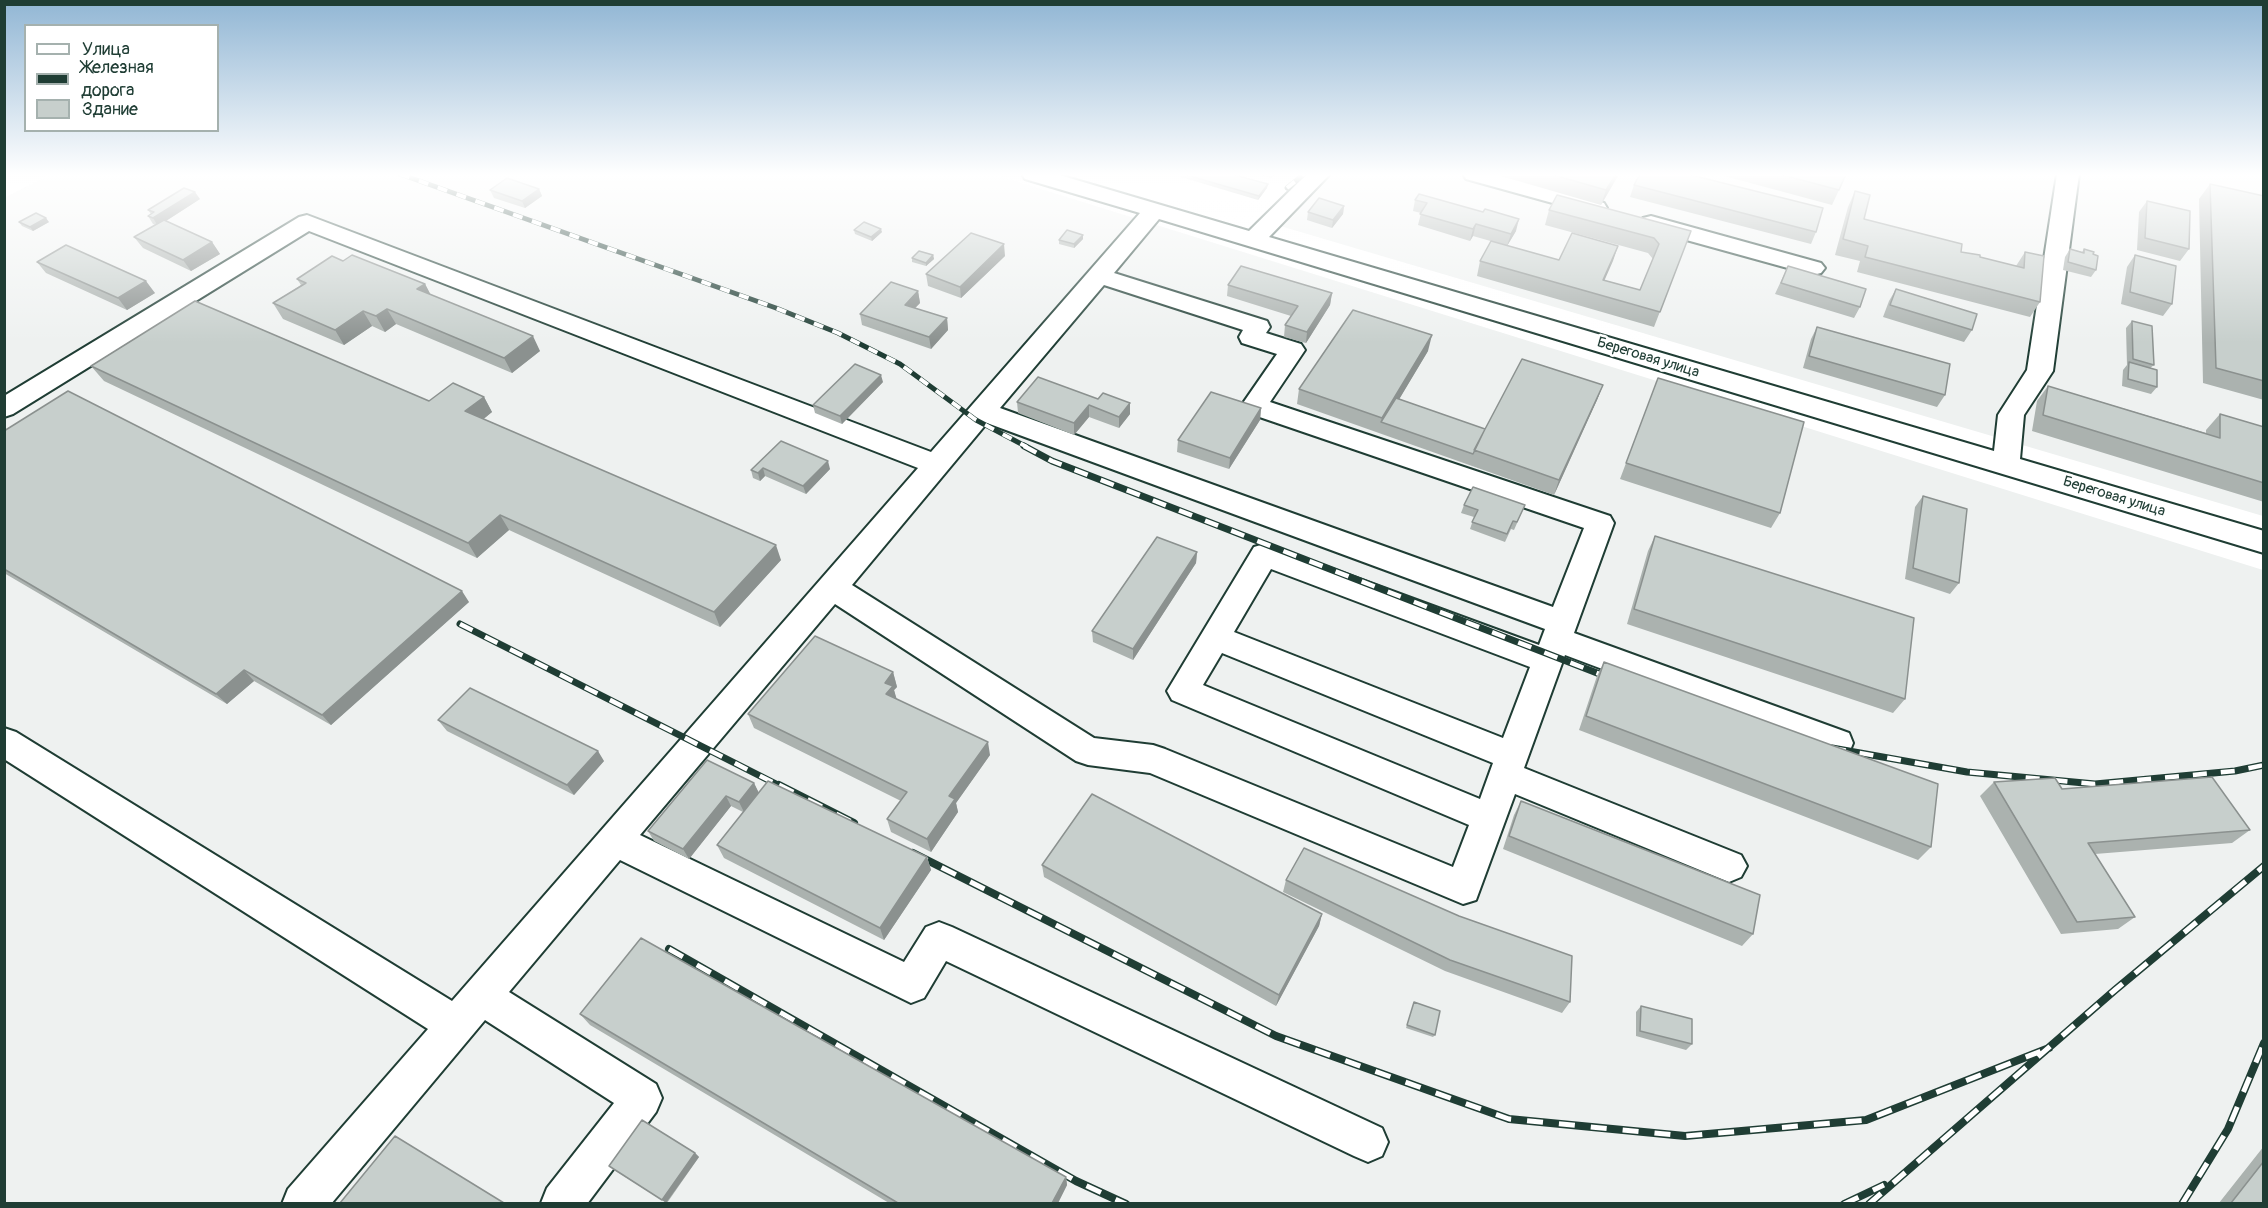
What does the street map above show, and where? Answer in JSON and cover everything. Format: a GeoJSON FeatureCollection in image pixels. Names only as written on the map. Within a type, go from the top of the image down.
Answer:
{"type":"FeatureCollection","features":[{"type":"Feature","properties":{"kind":"street"},"geometry":{"type":"LineString","coordinates":[[4,408],[293,230]]}},
{"type":"Feature","properties":{"kind":"street"},"geometry":{"type":"LineString","coordinates":[[329,230],[936,465]]}},
{"type":"Feature","properties":{"kind":"street"},"geometry":{"type":"LineString","coordinates":[[303,1203],[1138,230]]}},
{"type":"Feature","properties":{"kind":"street","name":"Береговая улица"},"geometry":{"type":"LineString","coordinates":[[1222,230],[2264,542]]}},
{"type":"Feature","properties":{"kind":"street"},"geometry":{"type":"LineString","coordinates":[[1253,240],[1263,230]]}},
{"type":"Feature","properties":{"kind":"street"},"geometry":{"type":"LineString","coordinates":[[1678,230],[1813,268]]}},
{"type":"Feature","properties":{"kind":"street"},"geometry":{"type":"LineString","coordinates":[[2006,465],[2011,415],[2040,371],[2060,230]]}},
{"type":"Feature","properties":{"kind":"street"},"geometry":{"type":"LineString","coordinates":[[832,587],[1088,751],[1153,759],[1463,888],[1600,523],[1254,406],[1292,350],[1251,337],[1258,327],[1099,276]]}},
{"type":"Feature","properties":{"kind":"street"},"geometry":{"type":"LineString","coordinates":[[982,412],[1556,641],[1837,743]]}},
{"type":"Feature","properties":{"kind":"street"},"geometry":{"type":"LineString","coordinates":[[1489,818],[1183,691],[1264,555],[1556,641]]}},
{"type":"Feature","properties":{"kind":"street"},"geometry":{"type":"LineString","coordinates":[[1215,637],[1509,766],[1729,866]]}},
{"type":"Feature","properties":{"kind":"street"},"geometry":{"type":"LineString","coordinates":[[4,742],[456,1026]]}},
{"type":"Feature","properties":{"kind":"street"},"geometry":{"type":"LineString","coordinates":[[615,840],[911,985],[939,939],[1368,1142]]}},
{"type":"Feature","properties":{"kind":"street"},"geometry":{"type":"LineString","coordinates":[[481,996],[642,1098],[562,1203]]}},
{"type":"Feature","properties":{"kind":"shaded area"},"geometry":{"type":"Polygon","coordinates":[[[4,230],[1174,230],[2263,570],[2263,1203],[5,1204],[4,230]]]}},
{"type":"Feature","properties":{"kind":"shaded area"},"geometry":{"type":"Polygon","coordinates":[[[1295,230],[2263,230],[2263,516],[1295,230]]]}},
{"type":"Feature","properties":{"kind":"building"},"geometry":{"type":"Polygon","coordinates":[[[146,230],[187,230],[212,242],[183,260],[134,237],[146,230]]]}},
{"type":"Feature","properties":{"kind":"building"},"geometry":{"type":"Polygon","coordinates":[[[855,230],[879,230],[871,237],[855,230]]]}},
{"type":"Feature","properties":{"kind":"building"},"geometry":{"type":"Polygon","coordinates":[[[1067,230],[1083,235],[1074,244],[1059,240],[1067,230]]]}},
{"type":"Feature","properties":{"kind":"building"},"geometry":{"type":"Polygon","coordinates":[[[1498,230],[1513,230],[1511,234],[1498,230]]]}},
{"type":"Feature","properties":{"kind":"building"},"geometry":{"type":"Polygon","coordinates":[[[1625,230],[1691,231],[1660,312],[1480,261],[1491,241],[1559,260],[1572,233],[1618,246],[1603,280],[1640,290],[1659,244],[1654,238],[1625,230]]]}},
{"type":"Feature","properties":{"kind":"building"},"geometry":{"type":"Polygon","coordinates":[[[1845,230],[1909,230],[1962,244],[1961,252],[2024,268],[2025,252],[2044,256],[2040,302],[1865,257],[1868,246],[1843,239],[1845,230]]]}},
{"type":"Feature","properties":{"kind":"building"},"geometry":{"type":"Polygon","coordinates":[[[2145,230],[2189,230],[2189,249],[2145,238],[2145,230]]]}},
{"type":"Feature","properties":{"kind":"building"},"geometry":{"type":"Polygon","coordinates":[[[2212,230],[2264,230],[2264,381],[2216,368],[2212,230]]]}},
{"type":"Feature","properties":{"kind":"building"},"geometry":{"type":"Polygon","coordinates":[[[971,233],[1004,244],[960,287],[926,274],[971,233]]]}},
{"type":"Feature","properties":{"kind":"building"},"geometry":{"type":"Polygon","coordinates":[[[66,245],[146,281],[118,298],[37,262],[66,245]]]}},
{"type":"Feature","properties":{"kind":"building"},"geometry":{"type":"Polygon","coordinates":[[[2070,249],[2084,253],[2084,249],[2094,252],[2093,254],[2098,256],[2096,270],[2068,262],[2070,249]]]}},
{"type":"Feature","properties":{"kind":"building"},"geometry":{"type":"Polygon","coordinates":[[[919,251],[933,255],[926,263],[912,258],[919,251]]]}},
{"type":"Feature","properties":{"kind":"building"},"geometry":{"type":"Polygon","coordinates":[[[352,255],[425,284],[417,289],[533,336],[504,358],[387,309],[376,316],[363,311],[335,330],[273,303],[306,283],[297,279],[332,256],[343,261],[352,255]]]}},
{"type":"Feature","properties":{"kind":"building"},"geometry":{"type":"Polygon","coordinates":[[[2135,255],[2176,266],[2172,304],[2130,292],[2135,255]]]}},
{"type":"Feature","properties":{"kind":"building"},"geometry":{"type":"Polygon","coordinates":[[[1241,266],[1332,293],[1307,332],[1285,325],[1298,306],[1228,285],[1241,266]]]}},
{"type":"Feature","properties":{"kind":"building"},"geometry":{"type":"Polygon","coordinates":[[[1788,266],[1866,289],[1860,307],[1781,283],[1788,266]]]}},
{"type":"Feature","properties":{"kind":"building"},"geometry":{"type":"Polygon","coordinates":[[[891,282],[918,291],[905,305],[947,318],[929,337],[860,314],[891,282]]]}},
{"type":"Feature","properties":{"kind":"building"},"geometry":{"type":"Polygon","coordinates":[[[1896,289],[1977,314],[1972,330],[1890,305],[1896,289]]]}},
{"type":"Feature","properties":{"kind":"building"},"geometry":{"type":"Polygon","coordinates":[[[195,301],[429,401],[453,383],[484,397],[465,411],[776,545],[714,612],[500,515],[468,543],[91,366],[195,301]]]}},
{"type":"Feature","properties":{"kind":"building"},"geometry":{"type":"Polygon","coordinates":[[[1353,310],[1432,335],[1382,418],[1299,389],[1353,310]]]}},
{"type":"Feature","properties":{"kind":"building"},"geometry":{"type":"Polygon","coordinates":[[[2132,321],[2152,326],[2154,365],[2133,359],[2132,321]]]}},
{"type":"Feature","properties":{"kind":"building"},"geometry":{"type":"Polygon","coordinates":[[[1817,327],[1950,364],[1945,395],[1809,356],[1817,327]]]}},
{"type":"Feature","properties":{"kind":"building"},"geometry":{"type":"Polygon","coordinates":[[[1522,359],[1603,385],[1559,480],[1474,450],[1522,359]]]}},
{"type":"Feature","properties":{"kind":"building"},"geometry":{"type":"Polygon","coordinates":[[[2129,362],[2157,370],[2157,387],[2128,379],[2129,362]]]}},
{"type":"Feature","properties":{"kind":"building"},"geometry":{"type":"Polygon","coordinates":[[[855,364],[881,375],[840,416],[813,405],[855,364]]]}},
{"type":"Feature","properties":{"kind":"building"},"geometry":{"type":"Polygon","coordinates":[[[1038,377],[1098,399],[1103,393],[1130,403],[1119,417],[1089,405],[1074,423],[1017,402],[1038,377]]]}},
{"type":"Feature","properties":{"kind":"building"},"geometry":{"type":"Polygon","coordinates":[[[1658,378],[1804,422],[1780,513],[1626,463],[1658,378]]]}},
{"type":"Feature","properties":{"kind":"building"},"geometry":{"type":"Polygon","coordinates":[[[2048,386],[2220,438],[2220,414],[2264,427],[2264,483],[2043,415],[2048,386]]]}},
{"type":"Feature","properties":{"kind":"building"},"geometry":{"type":"Polygon","coordinates":[[[68,391],[462,591],[322,715],[244,670],[216,694],[4,569],[4,431],[68,391]]]}},
{"type":"Feature","properties":{"kind":"building"},"geometry":{"type":"Polygon","coordinates":[[[1211,392],[1261,408],[1230,458],[1178,440],[1211,392]]]}},
{"type":"Feature","properties":{"kind":"building"},"geometry":{"type":"Polygon","coordinates":[[[1396,398],[1485,429],[1473,454],[1381,422],[1396,398]]]}},
{"type":"Feature","properties":{"kind":"building"},"geometry":{"type":"Polygon","coordinates":[[[781,441],[828,461],[803,486],[763,468],[758,473],[751,470],[781,441]]]}},
{"type":"Feature","properties":{"kind":"building"},"geometry":{"type":"Polygon","coordinates":[[[1473,487],[1525,505],[1517,522],[1513,521],[1507,534],[1472,522],[1478,510],[1464,505],[1473,487]]]}},
{"type":"Feature","properties":{"kind":"building"},"geometry":{"type":"Polygon","coordinates":[[[1923,496],[1967,509],[1959,583],[1913,568],[1923,496]]]}},
{"type":"Feature","properties":{"kind":"building"},"geometry":{"type":"Polygon","coordinates":[[[1655,536],[1914,618],[1905,699],[1634,609],[1655,536]]]}},
{"type":"Feature","properties":{"kind":"building"},"geometry":{"type":"Polygon","coordinates":[[[1157,537],[1197,552],[1133,649],[1092,631],[1157,537]]]}},
{"type":"Feature","properties":{"kind":"building"},"geometry":{"type":"Polygon","coordinates":[[[815,636],[893,672],[885,683],[893,686],[886,694],[988,742],[949,796],[955,799],[927,839],[887,819],[907,792],[748,714],[815,636]]]}},
{"type":"Feature","properties":{"kind":"building"},"geometry":{"type":"Polygon","coordinates":[[[1604,662],[1938,784],[1931,847],[1586,716],[1604,662]]]}},
{"type":"Feature","properties":{"kind":"building"},"geometry":{"type":"Polygon","coordinates":[[[470,688],[598,751],[567,785],[438,720],[470,688]]]}},
{"type":"Feature","properties":{"kind":"building"},"geometry":{"type":"Polygon","coordinates":[[[707,760],[754,783],[739,802],[726,796],[683,849],[648,831],[707,760]]]}},
{"type":"Feature","properties":{"kind":"building"},"geometry":{"type":"Polygon","coordinates":[[[2212,777],[2250,830],[2088,843],[2135,917],[2077,922],[1994,782],[2055,778],[2062,789],[2212,777]]]}},
{"type":"Feature","properties":{"kind":"building"},"geometry":{"type":"Polygon","coordinates":[[[768,781],[927,857],[880,928],[717,845],[768,781]]]}},
{"type":"Feature","properties":{"kind":"building"},"geometry":{"type":"Polygon","coordinates":[[[1092,794],[1322,914],[1279,995],[1042,865],[1092,794]]]}},
{"type":"Feature","properties":{"kind":"building"},"geometry":{"type":"Polygon","coordinates":[[[1521,801],[1760,895],[1753,934],[1509,836],[1521,801]]]}},
{"type":"Feature","properties":{"kind":"building"},"geometry":{"type":"Polygon","coordinates":[[[1304,848],[1459,916],[1572,956],[1570,1002],[1450,960],[1286,880],[1304,848]]]}},
{"type":"Feature","properties":{"kind":"building"},"geometry":{"type":"Polygon","coordinates":[[[641,938],[1066,1177],[1052,1203],[898,1203],[580,1014],[641,938]]]}},
{"type":"Feature","properties":{"kind":"building"},"geometry":{"type":"Polygon","coordinates":[[[1414,1002],[1440,1011],[1435,1035],[1407,1025],[1414,1002]]]}},
{"type":"Feature","properties":{"kind":"building"},"geometry":{"type":"Polygon","coordinates":[[[1641,1006],[1692,1019],[1692,1044],[1640,1031],[1641,1006]]]}},
{"type":"Feature","properties":{"kind":"building"},"geometry":{"type":"Polygon","coordinates":[[[642,1120],[695,1153],[662,1200],[609,1166],[642,1120]]]}},
{"type":"Feature","properties":{"kind":"building"},"geometry":{"type":"Polygon","coordinates":[[[395,1136],[504,1203],[340,1203],[395,1136]]]}},
{"type":"Feature","properties":{"kind":"building"},"geometry":{"type":"Polygon","coordinates":[[[2264,1161],[2264,1203],[2231,1203],[2264,1161]]]}},
{"type":"Feature","properties":{"kind":"railway"},"geometry":{"type":"LineString","coordinates":[[558,230],[776,308],[838,333],[900,364],[976,420],[1027,447]]}},
{"type":"Feature","properties":{"kind":"railway"},"geometry":{"type":"LineString","coordinates":[[1024,446],[1052,461],[1615,680]]}},
{"type":"Feature","properties":{"kind":"railway"},"geometry":{"type":"LineString","coordinates":[[460,624],[782,787]]}},
{"type":"Feature","properties":{"kind":"railway"},"geometry":{"type":"LineString","coordinates":[[1832,748],[1967,772],[2095,784],[2235,771],[2264,765]]}},
{"type":"Feature","properties":{"kind":"railway"},"geometry":{"type":"LineString","coordinates":[[779,785],[854,823]]}},
{"type":"Feature","properties":{"kind":"railway"},"geometry":{"type":"LineString","coordinates":[[913,853],[1276,1036],[1509,1119],[1685,1136],[1866,1120],[2048,1048]]}},
{"type":"Feature","properties":{"kind":"railway"},"geometry":{"type":"LineString","coordinates":[[2048,1048],[2264,866]]}},
{"type":"Feature","properties":{"kind":"railway"},"geometry":{"type":"LineString","coordinates":[[669,949],[1076,1181],[1126,1204]]}},
{"type":"Feature","properties":{"kind":"railway"},"geometry":{"type":"LineString","coordinates":[[2182,1204],[2228,1129],[2264,1043]]}},
{"type":"Feature","properties":{"kind":"railway"},"geometry":{"type":"LineString","coordinates":[[1869,1204],[2048,1048]]}},
{"type":"Feature","properties":{"kind":"railway"},"geometry":{"type":"LineString","coordinates":[[1844,1204],[1884,1185]]}}]}
